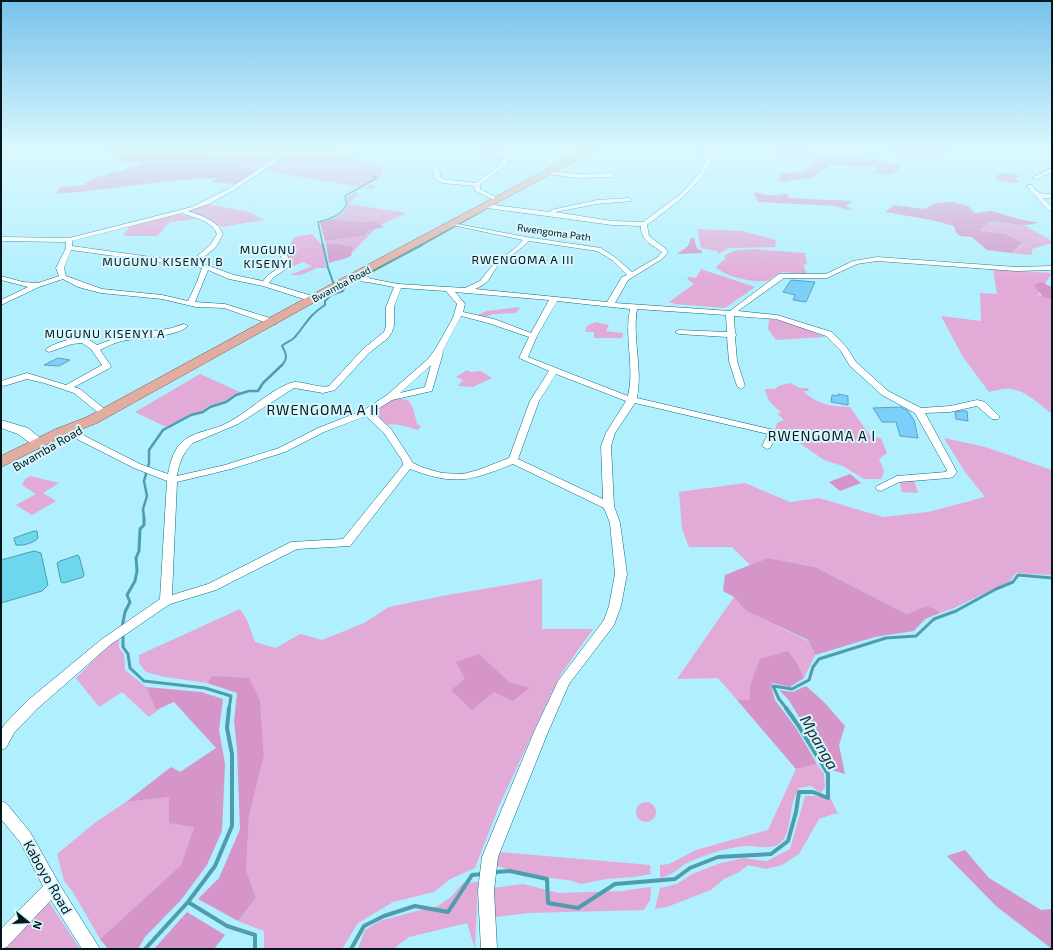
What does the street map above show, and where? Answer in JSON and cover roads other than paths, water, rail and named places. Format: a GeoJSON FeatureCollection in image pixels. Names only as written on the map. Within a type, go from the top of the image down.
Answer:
{"type":"FeatureCollection","features":[{"type":"Feature","properties":{"kind":"main road","name":"Bwamba Road"},"geometry":{"type":"LineString","coordinates":[[1,462],[73,426],[98,416],[313,299],[361,277],[508,194]]}},
{"type":"Feature","properties":{"kind":"main road","name":"Bwamba Road"},"geometry":{"type":"LineString","coordinates":[[1,474],[74,434],[98,416]]}},
{"type":"Feature","properties":{"kind":"street"},"geometry":{"type":"LineString","coordinates":[[69,244],[182,211],[224,194]]}},
{"type":"Feature","properties":{"kind":"street"},"geometry":{"type":"LineString","coordinates":[[487,194],[498,200]]}},
{"type":"Feature","properties":{"kind":"street"},"geometry":{"type":"LineString","coordinates":[[486,206],[612,223],[644,224],[684,194]]}},
{"type":"Feature","properties":{"kind":"street"},"geometry":{"type":"LineString","coordinates":[[1038,194],[1041,196],[1052,196]]}},
{"type":"Feature","properties":{"kind":"street"},"geometry":{"type":"LineString","coordinates":[[1041,196],[1039,197],[1042,201],[1052,210]]}},
{"type":"Feature","properties":{"kind":"street"},"geometry":{"type":"LineString","coordinates":[[539,212],[566,209],[597,202],[629,200]]}},
{"type":"Feature","properties":{"kind":"street"},"geometry":{"type":"LineString","coordinates":[[182,211],[210,223],[219,230],[219,236],[214,245],[196,260],[196,262],[232,277],[265,284],[313,299]]}},
{"type":"Feature","properties":{"kind":"street","name":"Rwengoma Path"},"geometry":{"type":"LineString","coordinates":[[454,224],[528,239],[581,245],[601,250],[631,274]]}},
{"type":"Feature","properties":{"kind":"street"},"geometry":{"type":"LineString","coordinates":[[610,304],[623,281],[631,274],[660,258],[664,252],[664,250],[648,240],[644,231],[644,224]]}},
{"type":"Feature","properties":{"kind":"street"},"geometry":{"type":"LineString","coordinates":[[1,239],[69,244],[181,264],[204,266]]}},
{"type":"Feature","properties":{"kind":"street"},"geometry":{"type":"LineString","coordinates":[[462,290],[483,283],[498,262],[515,251],[528,239]]}},
{"type":"Feature","properties":{"kind":"street"},"geometry":{"type":"LineString","coordinates":[[69,244],[60,268],[63,276],[81,285],[101,291],[162,297],[190,304],[225,306],[273,322]]}},
{"type":"Feature","properties":{"kind":"street"},"geometry":{"type":"LineString","coordinates":[[265,284],[268,278],[287,266],[289,263],[282,254],[285,251]]}},
{"type":"Feature","properties":{"kind":"street"},"geometry":{"type":"LineString","coordinates":[[741,386],[734,361],[733,335],[730,318],[732,312],[764,287],[782,276],[827,276],[851,264],[870,260],[904,260],[1016,269],[1052,268]]}},
{"type":"Feature","properties":{"kind":"street"},"geometry":{"type":"LineString","coordinates":[[190,304],[201,282],[204,266]]}},
{"type":"Feature","properties":{"kind":"street"},"geometry":{"type":"LineString","coordinates":[[1,303],[38,285],[63,276]]}},
{"type":"Feature","properties":{"kind":"street"},"geometry":{"type":"LineString","coordinates":[[361,277],[398,286],[462,290],[634,306],[732,312],[777,317],[829,334],[844,350],[853,364],[885,393],[919,411],[948,460],[952,472],[949,475],[943,476],[897,479],[881,488]]}},
{"type":"Feature","properties":{"kind":"street"},"geometry":{"type":"LineString","coordinates":[[1,278],[23,284],[38,285]]}},
{"type":"Feature","properties":{"kind":"street"},"geometry":{"type":"LineString","coordinates":[[166,601],[166,562],[172,480],[178,455],[181,449],[200,436],[239,420],[293,385],[323,390],[332,388],[366,351],[388,332],[390,326],[390,307],[398,286]]}},
{"type":"Feature","properties":{"kind":"street"},"geometry":{"type":"LineString","coordinates":[[74,434],[142,468],[172,480],[228,467],[282,450],[321,430],[367,412],[390,397],[431,361],[440,349],[461,304],[448,289]]}},
{"type":"Feature","properties":{"kind":"street"},"geometry":{"type":"LineString","coordinates":[[554,299],[533,336],[523,358],[605,392],[771,432],[773,434],[768,446]]}},
{"type":"Feature","properties":{"kind":"street"},"geometry":{"type":"LineString","coordinates":[[489,949],[486,890],[490,857],[541,732],[564,681],[610,622],[615,606],[621,574],[615,523],[609,506],[606,441],[632,399],[635,382],[631,332],[634,306]]}},
{"type":"Feature","properties":{"kind":"street"},"geometry":{"type":"LineString","coordinates":[[458,313],[491,321],[533,336]]}},
{"type":"Feature","properties":{"kind":"street"},"geometry":{"type":"LineString","coordinates":[[95,348],[116,340],[174,330],[184,326]]}},
{"type":"Feature","properties":{"kind":"street"},"geometry":{"type":"LineString","coordinates":[[679,332],[733,335]]}},
{"type":"Feature","properties":{"kind":"street"},"geometry":{"type":"LineString","coordinates":[[49,350],[76,340],[84,340],[95,348],[107,367],[68,387]]}},
{"type":"Feature","properties":{"kind":"street"},"geometry":{"type":"LineString","coordinates":[[390,397],[429,389],[440,349]]}},
{"type":"Feature","properties":{"kind":"street"},"geometry":{"type":"LineString","coordinates":[[513,460],[527,419],[543,388],[555,370]]}},
{"type":"Feature","properties":{"kind":"street"},"geometry":{"type":"LineString","coordinates":[[4,383],[27,376],[68,387],[77,391],[90,403],[98,416]]}},
{"type":"Feature","properties":{"kind":"street"},"geometry":{"type":"LineString","coordinates":[[919,411],[950,409],[977,402],[982,404],[995,418]]}},
{"type":"Feature","properties":{"kind":"street"},"geometry":{"type":"LineString","coordinates":[[367,412],[388,431],[408,462],[408,465]]}},
{"type":"Feature","properties":{"kind":"street"},"geometry":{"type":"LineString","coordinates":[[1,424],[23,431],[40,443]]}},
{"type":"Feature","properties":{"kind":"street"},"geometry":{"type":"LineString","coordinates":[[408,465],[438,474],[462,477],[513,460],[609,506]]}},
{"type":"Feature","properties":{"kind":"street"},"geometry":{"type":"LineString","coordinates":[[1,744],[9,730],[32,705],[106,642],[166,601],[212,587],[295,545],[346,543],[408,465]]}},
{"type":"Feature","properties":{"kind":"street","name":"Kaboyo Road"},"geometry":{"type":"LineString","coordinates":[[1,808],[24,837],[92,949]]}},
{"type":"Feature","properties":{"kind":"street"},"geometry":{"type":"LineString","coordinates":[[1,941],[53,887]]}},
{"type":"Feature","properties":{"kind":"water"},"geometry":{"type":"Polygon","coordinates":[[[37,531],[38,538],[36,540],[28,544],[16,545],[14,538],[37,531]]]}},
{"type":"Feature","properties":{"kind":"water"},"geometry":{"type":"Polygon","coordinates":[[[34,551],[41,553],[48,585],[42,591],[1,603],[1,560],[34,551]]]}},
{"type":"Feature","properties":{"kind":"water"},"geometry":{"type":"Polygon","coordinates":[[[78,555],[84,574],[83,577],[64,583],[61,582],[57,563],[78,555]]]}},
{"type":"Feature","properties":{"kind":"waterway"},"geometry":{"type":"LineString","coordinates":[[323,246],[318,222],[331,218],[342,211],[347,204],[345,196],[348,194]]}},
{"type":"Feature","properties":{"kind":"waterway"},"geometry":{"type":"LineString","coordinates":[[420,246],[484,210]]}},
{"type":"Feature","properties":{"kind":"waterway"},"geometry":{"type":"LineString","coordinates":[[323,245],[333,282]]}},
{"type":"Feature","properties":{"kind":"waterway"},"geometry":{"type":"LineString","coordinates":[[281,366],[286,357],[282,346],[294,338],[311,316],[325,305],[325,301],[331,295],[343,291],[345,286],[422,245]]}},
{"type":"Feature","properties":{"kind":"waterway"},"geometry":{"type":"LineString","coordinates":[[144,518],[143,509],[147,496],[144,481],[149,463],[149,450],[163,430],[191,415],[203,412],[210,407],[226,402],[236,395],[249,391],[258,391],[263,383],[281,366]]}},
{"type":"Feature","properties":{"kind":"waterway"},"geometry":{"type":"LineString","coordinates":[[122,627],[125,612],[130,602],[127,595],[135,581],[137,571],[136,558],[139,551],[140,529],[144,525],[144,518]]}},
{"type":"Feature","properties":{"kind":"waterway","name":"Mpanga"},"geometry":{"type":"LineString","coordinates":[[787,709],[779,699],[773,686],[792,689],[809,680],[813,667],[819,659],[886,638],[916,636],[934,619],[956,611],[996,589],[1013,582],[1018,575],[1052,578]]}},
{"type":"Feature","properties":{"kind":"waterway"},"geometry":{"type":"LineString","coordinates":[[123,634],[123,647],[128,654],[130,668],[144,681],[205,688],[231,696],[229,709]]}},
{"type":"Feature","properties":{"kind":"waterway"},"geometry":{"type":"LineString","coordinates":[[188,902],[215,866],[232,826],[232,754],[227,728],[229,708]]}},
{"type":"Feature","properties":{"kind":"waterway","name":"Mpanga"},"geometry":{"type":"LineString","coordinates":[[495,872],[510,871],[547,879],[548,903],[578,908],[615,884],[675,879],[690,868],[718,857],[771,854],[788,841],[796,812],[799,792],[813,792],[828,798],[828,774],[786,708]]}},
{"type":"Feature","properties":{"kind":"waterway","name":"Mpanga"},"geometry":{"type":"LineString","coordinates":[[351,949],[364,926],[384,916],[415,906],[448,912],[472,875],[482,874]]}},
{"type":"Feature","properties":{"kind":"waterway","name":"Mpanga"},"geometry":{"type":"LineString","coordinates":[[145,949],[188,902]]}},
{"type":"Feature","properties":{"kind":"waterway","name":"Mpanga"},"geometry":{"type":"LineString","coordinates":[[188,902],[227,926],[255,935],[255,949]]}},
{"type":"Feature","properties":{"kind":"district","name":"MUGUNU KISENYI"},"geometry":{"type":"Point","coordinates":[268,256]}},
{"type":"Feature","properties":{"kind":"district","name":"RWENGOMA A III"},"geometry":{"type":"Point","coordinates":[523,259]}},
{"type":"Feature","properties":{"kind":"district","name":"MUGUNU KISENYI B"},"geometry":{"type":"Point","coordinates":[163,261]}},
{"type":"Feature","properties":{"kind":"district","name":"MUGUNU KISENYI A"},"geometry":{"type":"Point","coordinates":[105,333]}},
{"type":"Feature","properties":{"kind":"district","name":"RWENGOMA A II"},"geometry":{"type":"Point","coordinates":[323,409]}},
{"type":"Feature","properties":{"kind":"district","name":"RWENGOMA A I"},"geometry":{"type":"Point","coordinates":[822,435]}}]}
